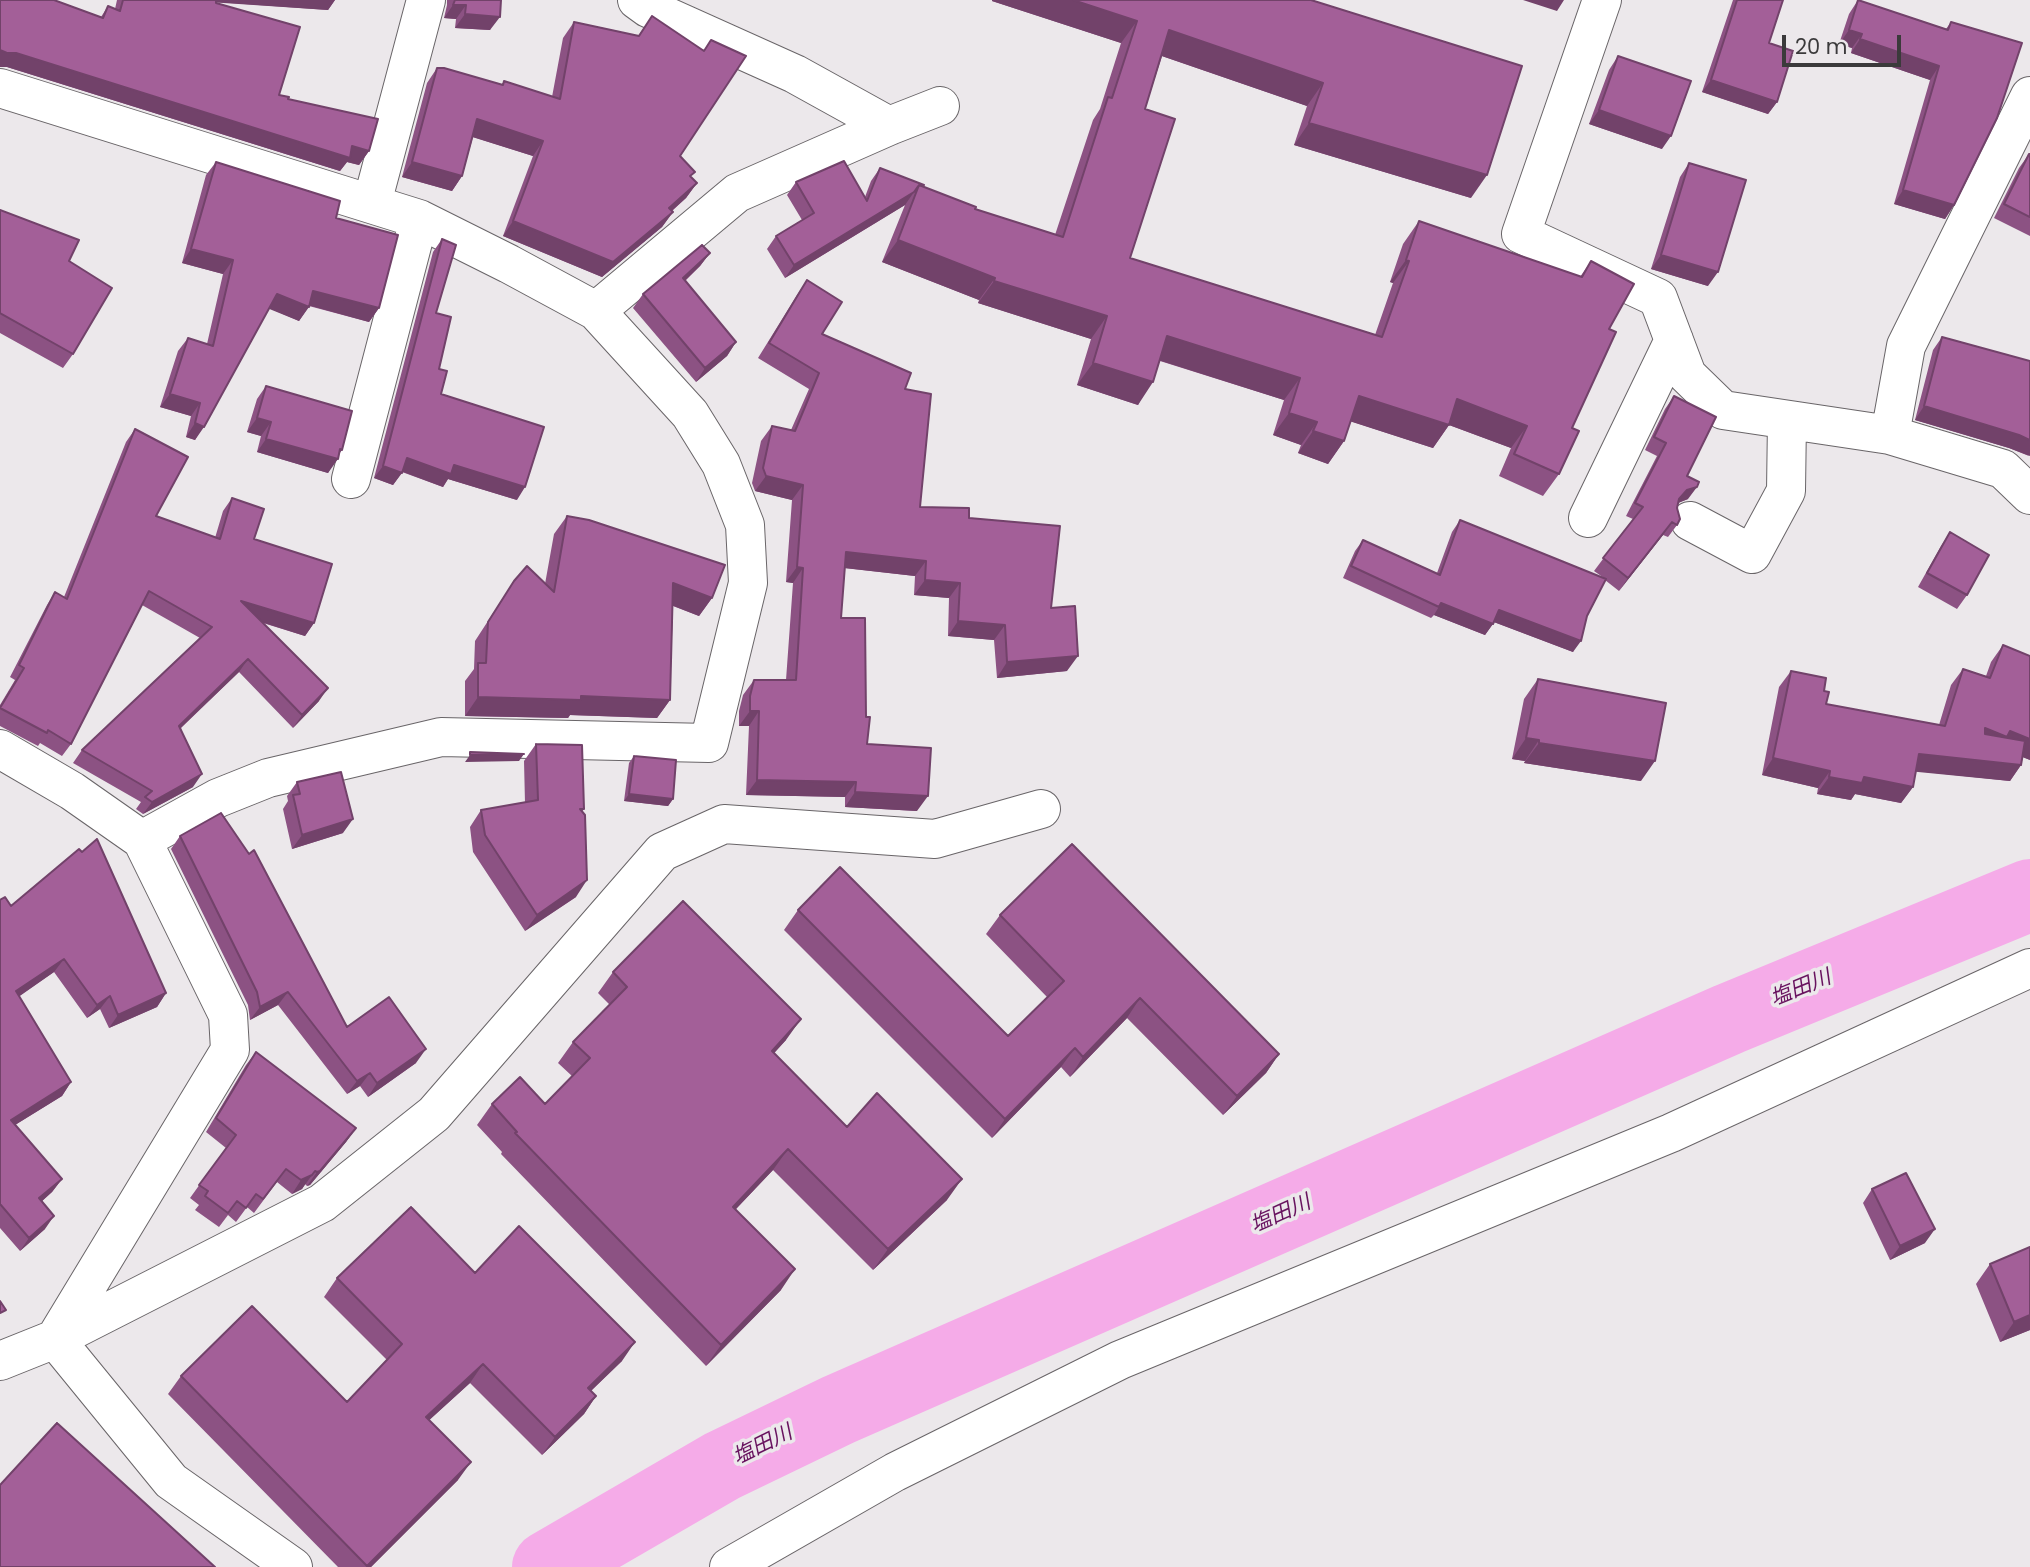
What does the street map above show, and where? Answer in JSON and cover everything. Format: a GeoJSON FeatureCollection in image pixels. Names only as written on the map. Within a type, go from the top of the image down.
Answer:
{"type":"FeatureCollection","features":[{"type":"Feature","properties":{"kind":"street"},"geometry":{"type":"LineString","coordinates":[[372,203],[426,0]]}},
{"type":"Feature","properties":{"kind":"street"},"geometry":{"type":"LineString","coordinates":[[637,0],[648,8],[795,74],[889,126]]}},
{"type":"Feature","properties":{"kind":"street"},"geometry":{"type":"LineString","coordinates":[[1602,0],[1521,234],[1658,298],[1687,375],[1723,410],[1890,435],[2003,469],[2030,495]]}},
{"type":"Feature","properties":{"kind":"street"},"geometry":{"type":"LineString","coordinates":[[0,88],[419,219],[596,311],[690,414],[722,464],[745,525],[748,583],[709,743],[441,737],[268,778],[218,797],[142,840]]}},
{"type":"Feature","properties":{"kind":"street"},"geometry":{"type":"LineString","coordinates":[[1890,435],[1906,346],[2030,96]]}},
{"type":"Feature","properties":{"kind":"street"},"geometry":{"type":"LineString","coordinates":[[596,311],[737,193],[940,106]]}},
{"type":"Feature","properties":{"kind":"street"},"geometry":{"type":"LineString","coordinates":[[351,479],[419,219]]}},
{"type":"Feature","properties":{"kind":"street"},"geometry":{"type":"LineString","coordinates":[[1588,518],[1674,340]]}},
{"type":"Feature","properties":{"kind":"street"},"geometry":{"type":"LineString","coordinates":[[1690,521],[1752,554],[1786,491],[1787,420]]}},
{"type":"Feature","properties":{"kind":"street"},"geometry":{"type":"LineString","coordinates":[[0,749],[72,791],[142,840],[228,1015],[230,1051],[55,1339]]}},
{"type":"Feature","properties":{"kind":"street"},"geometry":{"type":"LineString","coordinates":[[0,1361],[55,1339],[321,1203],[434,1114],[663,852],[724,824],[935,839],[1041,809]]}},
{"type":"Feature","properties":{"kind":"street"},"geometry":{"type":"LineString","coordinates":[[729,1567],[895,1472],[1120,1360],[1671,1133],[2030,968]]}},
{"type":"Feature","properties":{"kind":"street"},"geometry":{"type":"LineString","coordinates":[[55,1339],[171,1481],[293,1567]]}},
{"type":"Feature","properties":{"kind":"building"},"geometry":{"type":"Polygon","coordinates":[[[0,0],[54,0],[103,18],[108,6],[120,11],[123,0],[216,0],[216,3],[300,27],[279,95],[378,119],[369,151],[352,146],[350,158],[16,53],[7,53],[0,50],[0,0]]]}},
{"type":"Feature","properties":{"kind":"building"},"geometry":{"type":"Polygon","coordinates":[[[455,0],[501,0],[500,17],[465,14],[466,5],[453,5],[455,0]]]}},
{"type":"Feature","properties":{"kind":"building"},"geometry":{"type":"Polygon","coordinates":[[[1073,0],[1311,0],[1522,66],[1487,175],[1309,123],[1323,83],[1169,30],[1145,109],[1175,119],[1130,258],[1382,337],[1409,261],[1406,260],[1419,221],[1582,277],[1591,261],[1634,284],[1609,329],[1616,332],[1572,428],[1579,431],[1559,474],[1514,454],[1527,426],[1457,399],[1449,425],[1359,396],[1344,441],[1313,431],[1317,422],[1289,413],[1300,378],[1167,336],[1153,382],[1093,363],[1107,316],[994,281],[995,278],[898,240],[919,185],[976,207],[975,209],[1063,237],[1108,97],[1112,98],[1137,21],[1073,0]]]}},
{"type":"Feature","properties":{"kind":"building"},"geometry":{"type":"Polygon","coordinates":[[[1737,0],[1783,0],[1769,43],[1793,51],[1777,102],[1711,80],[1737,0]]]}},
{"type":"Feature","properties":{"kind":"building"},"geometry":{"type":"Polygon","coordinates":[[[1858,0],[1948,30],[1951,22],[2022,43],[1997,118],[1954,205],[1903,190],[1939,66],[1860,39],[1862,34],[1849,30],[1858,0]]]}},
{"type":"Feature","properties":{"kind":"building"},"geometry":{"type":"Polygon","coordinates":[[[652,16],[704,51],[711,40],[746,56],[680,156],[695,172],[690,176],[697,183],[669,208],[673,212],[613,262],[513,221],[543,141],[477,119],[462,176],[412,162],[437,68],[503,85],[504,81],[560,99],[574,22],[639,36],[652,16]]]}},
{"type":"Feature","properties":{"kind":"building"},"geometry":{"type":"Polygon","coordinates":[[[1618,56],[1691,81],[1671,136],[1599,110],[1618,56]]]}},
{"type":"Feature","properties":{"kind":"building"},"geometry":{"type":"Polygon","coordinates":[[[2030,154],[2030,217],[2004,204],[2030,154]]]}},
{"type":"Feature","properties":{"kind":"building"},"geometry":{"type":"Polygon","coordinates":[[[844,161],[867,201],[880,168],[924,185],[919,185],[914,192],[794,265],[776,236],[814,213],[796,182],[844,161]]]}},
{"type":"Feature","properties":{"kind":"building"},"geometry":{"type":"Polygon","coordinates":[[[216,162],[340,201],[336,218],[398,235],[379,308],[313,291],[309,307],[277,294],[204,427],[195,423],[200,403],[170,394],[188,338],[213,346],[233,260],[191,249],[216,162]]]}},
{"type":"Feature","properties":{"kind":"building"},"geometry":{"type":"Polygon","coordinates":[[[1689,163],[1746,180],[1718,272],[1661,255],[1689,163]]]}},
{"type":"Feature","properties":{"kind":"building"},"geometry":{"type":"Polygon","coordinates":[[[0,210],[79,240],[69,261],[112,288],[73,354],[0,313],[0,210]]]}},
{"type":"Feature","properties":{"kind":"building"},"geometry":{"type":"Polygon","coordinates":[[[442,239],[456,245],[436,313],[451,317],[439,369],[447,371],[441,394],[544,427],[525,487],[454,465],[451,474],[407,458],[402,473],[383,466],[442,239]]]}},
{"type":"Feature","properties":{"kind":"building"},"geometry":{"type":"Polygon","coordinates":[[[702,245],[710,253],[683,278],[736,342],[705,368],[643,294],[702,245]]]}},
{"type":"Feature","properties":{"kind":"building"},"geometry":{"type":"Polygon","coordinates":[[[807,280],[842,302],[822,334],[911,373],[905,389],[931,394],[920,507],[969,508],[969,518],[1060,526],[1051,608],[1075,606],[1078,656],[1007,662],[1005,625],[958,621],[960,583],[925,580],[926,561],[846,552],[841,618],[865,618],[866,717],[870,717],[867,744],[931,748],[928,796],[855,792],[856,782],[757,780],[759,711],[750,711],[750,696],[754,680],[796,680],[803,568],[797,567],[803,485],[766,476],[763,468],[772,426],[795,431],[819,373],[769,343],[807,280]]]}},
{"type":"Feature","properties":{"kind":"building"},"geometry":{"type":"Polygon","coordinates":[[[1942,337],[2030,361],[2030,440],[1924,406],[1942,337]]]}},
{"type":"Feature","properties":{"kind":"building"},"geometry":{"type":"Polygon","coordinates":[[[266,386],[352,411],[338,459],[266,439],[271,422],[257,418],[266,386]]]}},
{"type":"Feature","properties":{"kind":"building"},"geometry":{"type":"Polygon","coordinates":[[[1674,396],[1716,417],[1687,476],[1699,482],[1697,487],[1687,490],[1679,499],[1677,508],[1680,519],[1677,525],[1672,522],[1628,578],[1603,558],[1643,507],[1635,503],[1666,443],[1654,437],[1674,396]]]}},
{"type":"Feature","properties":{"kind":"building"},"geometry":{"type":"Polygon","coordinates":[[[135,429],[188,457],[156,516],[220,539],[232,498],[264,509],[254,539],[332,564],[314,623],[241,601],[328,688],[302,715],[248,659],[179,726],[202,774],[152,802],[145,797],[152,791],[82,750],[212,627],[149,591],[71,744],[0,708],[24,668],[19,665],[55,592],[67,599],[135,429]]]}},
{"type":"Feature","properties":{"kind":"building"},"geometry":{"type":"Polygon","coordinates":[[[567,516],[589,520],[725,565],[712,598],[673,583],[670,700],[581,696],[581,700],[478,697],[478,663],[486,663],[488,622],[527,566],[554,592],[567,516]]]}},
{"type":"Feature","properties":{"kind":"building"},"geometry":{"type":"Polygon","coordinates":[[[1460,520],[1606,579],[1587,616],[1581,641],[1499,610],[1493,624],[1441,603],[1439,607],[1351,566],[1363,540],[1440,575],[1460,520]]]}},
{"type":"Feature","properties":{"kind":"building"},"geometry":{"type":"Polygon","coordinates":[[[1950,532],[1989,555],[1967,595],[1927,573],[1950,532]]]}},
{"type":"Feature","properties":{"kind":"building"},"geometry":{"type":"Polygon","coordinates":[[[2003,645],[2030,656],[2030,739],[2010,731],[2007,737],[1985,728],[1985,734],[2025,741],[2021,765],[1919,754],[1913,787],[1864,777],[1862,783],[1829,777],[1830,771],[1773,758],[1791,671],[1826,678],[1824,691],[1829,692],[1826,704],[1945,726],[1963,669],[1990,678],[2003,645]]]}},
{"type":"Feature","properties":{"kind":"building"},"geometry":{"type":"Polygon","coordinates":[[[1538,679],[1666,703],[1655,761],[1539,743],[1539,740],[1526,738],[1538,679]]]}},
{"type":"Feature","properties":{"kind":"building"},"geometry":{"type":"Polygon","coordinates":[[[536,744],[582,745],[584,809],[580,809],[585,815],[587,880],[537,915],[485,835],[481,810],[538,800],[536,744]]]}},
{"type":"Feature","properties":{"kind":"building"},"geometry":{"type":"Polygon","coordinates":[[[470,752],[524,754],[470,755],[470,752]]]}},
{"type":"Feature","properties":{"kind":"building"},"geometry":{"type":"Polygon","coordinates":[[[634,756],[676,760],[673,799],[629,794],[634,756]]]}},
{"type":"Feature","properties":{"kind":"building"},"geometry":{"type":"Polygon","coordinates":[[[341,772],[353,819],[302,835],[293,795],[300,794],[297,782],[341,772]]]}},
{"type":"Feature","properties":{"kind":"building"},"geometry":{"type":"Polygon","coordinates":[[[221,813],[249,854],[254,850],[347,1027],[389,997],[426,1049],[377,1083],[370,1073],[357,1081],[288,992],[260,1007],[257,992],[180,836],[221,813]]]}},
{"type":"Feature","properties":{"kind":"building"},"geometry":{"type":"Polygon","coordinates":[[[97,839],[166,993],[118,1015],[110,996],[97,1005],[64,959],[16,991],[71,1082],[11,1120],[62,1179],[39,1198],[54,1216],[29,1238],[0,1204],[0,900],[5,897],[11,906],[79,849],[82,852],[97,839]]]}},
{"type":"Feature","properties":{"kind":"building"},"geometry":{"type":"Polygon","coordinates":[[[1072,844],[1279,1054],[1237,1096],[1140,998],[1083,1057],[1075,1048],[1005,1119],[798,910],[840,867],[1008,1036],[1064,981],[1000,915],[1072,844]]]}},
{"type":"Feature","properties":{"kind":"building"},"geometry":{"type":"Polygon","coordinates":[[[683,901],[801,1019],[772,1051],[847,1127],[877,1093],[962,1179],[888,1249],[788,1149],[733,1207],[795,1269],[721,1345],[515,1133],[517,1132],[492,1104],[520,1077],[545,1104],[590,1058],[573,1042],[627,987],[613,972],[683,901]]]}},
{"type":"Feature","properties":{"kind":"building"},"geometry":{"type":"Polygon","coordinates":[[[256,1052],[356,1128],[320,1171],[315,1171],[301,1180],[286,1169],[263,1199],[256,1194],[246,1208],[237,1201],[228,1213],[205,1196],[208,1191],[199,1185],[236,1135],[216,1118],[256,1052]]]}},
{"type":"Feature","properties":{"kind":"building"},"geometry":{"type":"Polygon","coordinates":[[[1906,1173],[1935,1229],[1900,1246],[1872,1189],[1906,1173]]]}},
{"type":"Feature","properties":{"kind":"building"},"geometry":{"type":"Polygon","coordinates":[[[411,1207],[475,1273],[519,1226],[635,1342],[588,1388],[596,1396],[555,1437],[483,1364],[426,1417],[471,1462],[367,1566],[181,1376],[252,1306],[347,1402],[402,1344],[337,1278],[411,1207]]]}},
{"type":"Feature","properties":{"kind":"building"},"geometry":{"type":"Polygon","coordinates":[[[2030,1247],[2030,1315],[2014,1322],[1990,1264],[2030,1247]]]}},
{"type":"Feature","properties":{"kind":"building"},"geometry":{"type":"Polygon","coordinates":[[[0,1301],[6,1310],[0,1313],[0,1301]]]}},
{"type":"Feature","properties":{"kind":"building"},"geometry":{"type":"Polygon","coordinates":[[[57,1423],[215,1567],[0,1567],[0,1485],[57,1423]]]}},
{"type":"Feature","properties":{"kind":"waterway","name":"塩田川"},"geometry":{"type":"LineString","coordinates":[[548,1567],[722,1466],[838,1410],[1729,1019],[2030,895]]}}]}
